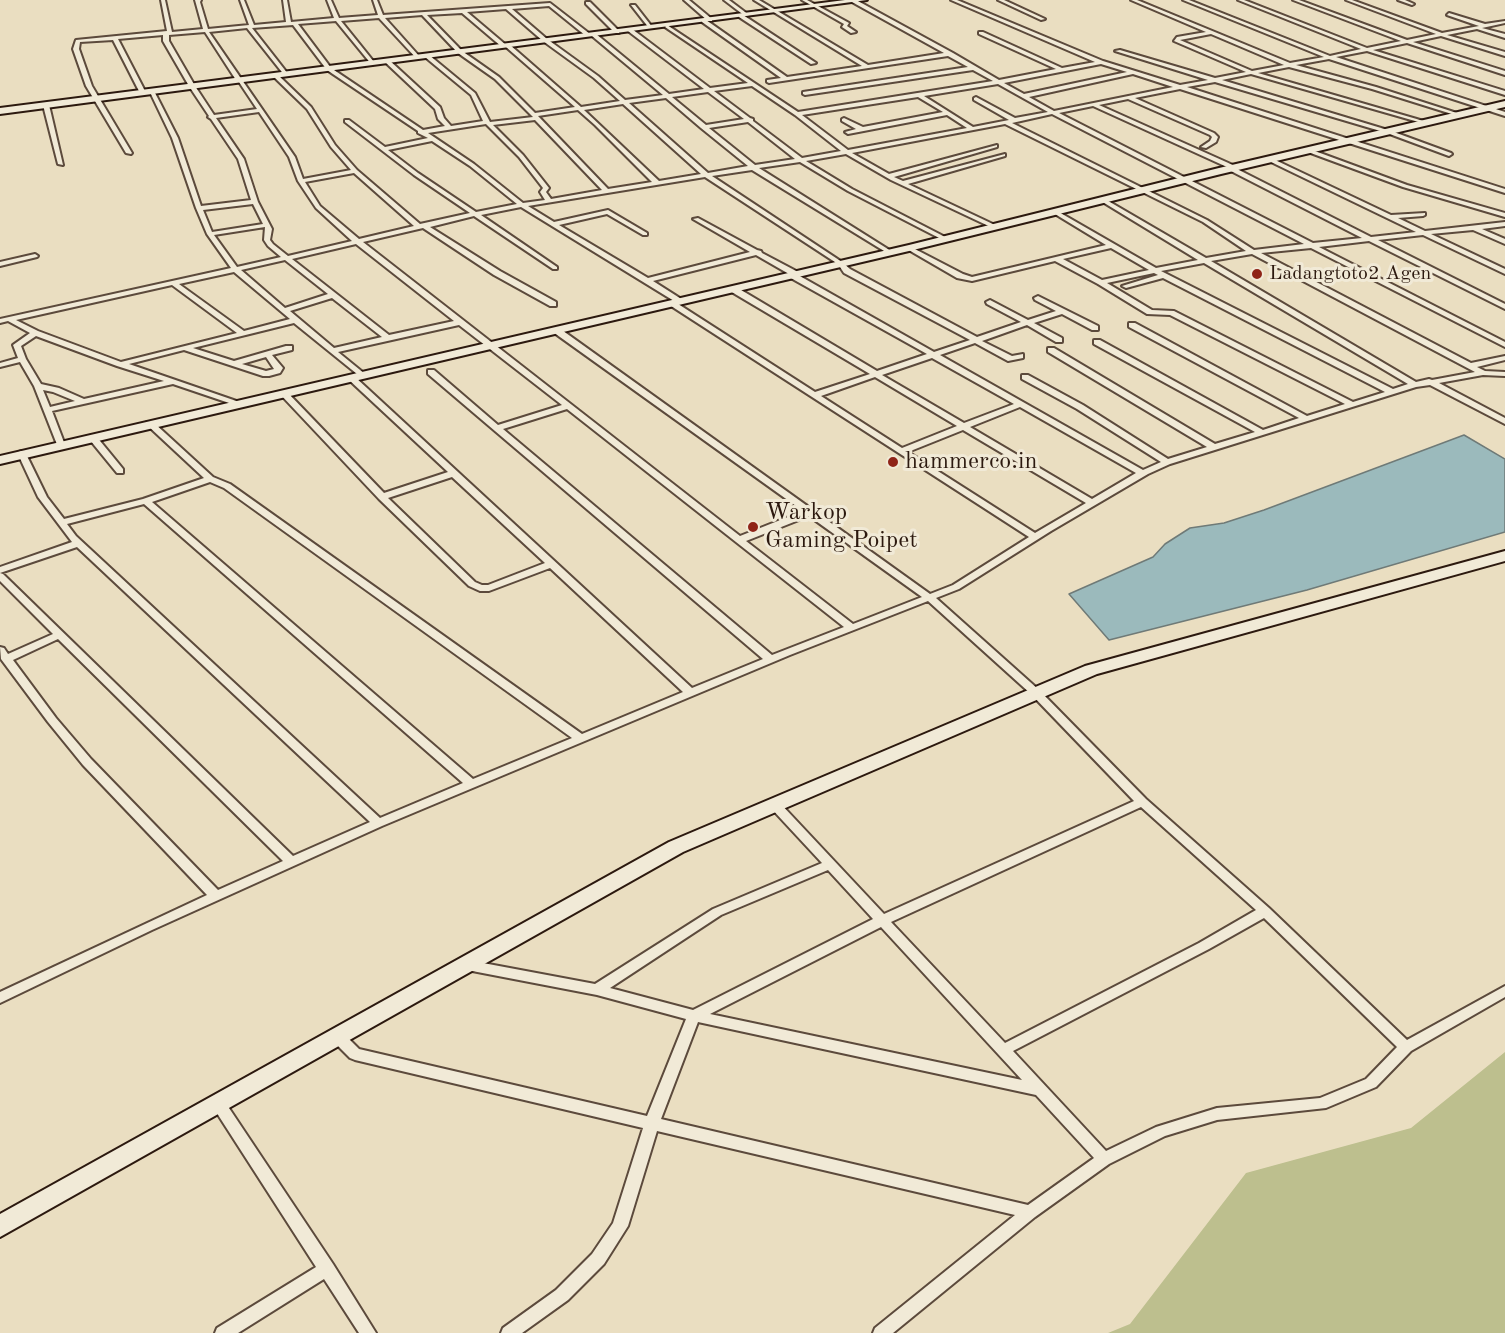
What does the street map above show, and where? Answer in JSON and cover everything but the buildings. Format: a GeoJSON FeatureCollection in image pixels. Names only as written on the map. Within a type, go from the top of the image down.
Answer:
{"type":"FeatureCollection","features":[{"type":"Feature","properties":{"kind":"street"},"geometry":{"type":"LineString","coordinates":[[163,0],[168,32],[166,41],[211,117],[241,159],[255,202],[267,225],[269,233],[267,240],[286,258],[388,338]]}},
{"type":"Feature","properties":{"kind":"street"},"geometry":{"type":"LineString","coordinates":[[199,0],[197,1],[206,29],[292,157],[301,181],[318,207],[356,241],[852,628]]}},
{"type":"Feature","properties":{"kind":"street"},"geometry":{"type":"LineString","coordinates":[[242,0],[250,26],[280,75],[309,108],[333,146],[355,171],[420,226],[553,304]]}},
{"type":"Feature","properties":{"kind":"street"},"geometry":{"type":"LineString","coordinates":[[285,0],[292,23],[329,69],[472,165],[523,206],[649,280],[677,303],[815,395],[1035,537]]}},
{"type":"Feature","properties":{"kind":"street"},"geometry":{"type":"LineString","coordinates":[[330,0],[337,19],[372,63]]}},
{"type":"Feature","properties":{"kind":"street"},"geometry":{"type":"LineString","coordinates":[[375,0],[380,16],[417,57]]}},
{"type":"Feature","properties":{"kind":"street"},"geometry":{"type":"LineString","coordinates":[[511,0],[516,6]]}},
{"type":"Feature","properties":{"kind":"street"},"geometry":{"type":"LineString","coordinates":[[686,0],[707,20],[785,78]]}},
{"type":"Feature","properties":{"kind":"street"},"geometry":{"type":"LineString","coordinates":[[726,0],[813,63]]}},
{"type":"Feature","properties":{"kind":"street"},"geometry":{"type":"LineString","coordinates":[[756,0],[867,66]]}},
{"type":"Feature","properties":{"kind":"street"},"geometry":{"type":"LineString","coordinates":[[804,0],[847,24],[844,26],[853,32]]}},
{"type":"Feature","properties":{"kind":"street"},"geometry":{"type":"LineString","coordinates":[[0,111],[856,0],[1052,112],[1505,345]]}},
{"type":"Feature","properties":{"kind":"street"},"geometry":{"type":"LineString","coordinates":[[953,0],[1131,73],[1281,118],[1504,190]]}},
{"type":"Feature","properties":{"kind":"street"},"geometry":{"type":"LineString","coordinates":[[1000,0],[1043,19]]}},
{"type":"Feature","properties":{"kind":"street"},"geometry":{"type":"LineString","coordinates":[[1133,0],[1289,66],[1374,88],[1457,114]]}},
{"type":"Feature","properties":{"kind":"street"},"geometry":{"type":"LineString","coordinates":[[1185,0],[1329,57],[1505,114]]}},
{"type":"Feature","properties":{"kind":"street"},"geometry":{"type":"LineString","coordinates":[[1240,0],[1368,50],[1505,93]]}},
{"type":"Feature","properties":{"kind":"street"},"geometry":{"type":"LineString","coordinates":[[1295,0],[1408,42],[1505,73]]}},
{"type":"Feature","properties":{"kind":"street"},"geometry":{"type":"LineString","coordinates":[[1348,0],[1442,35],[1505,54]]}},
{"type":"Feature","properties":{"kind":"street"},"geometry":{"type":"LineString","coordinates":[[1400,0],[1412,4]]}},
{"type":"Feature","properties":{"kind":"street"},"geometry":{"type":"LineString","coordinates":[[129,153],[96,99],[76,49],[78,41],[552,2],[754,168],[889,252]]}},
{"type":"Feature","properties":{"kind":"street"},"geometry":{"type":"LineString","coordinates":[[588,3],[617,32]]}},
{"type":"Feature","properties":{"kind":"street"},"geometry":{"type":"LineString","coordinates":[[468,4],[472,10]]}},
{"type":"Feature","properties":{"kind":"street"},"geometry":{"type":"LineString","coordinates":[[633,6],[651,27]]}},
{"type":"Feature","properties":{"kind":"street"},"geometry":{"type":"LineString","coordinates":[[507,7],[545,40],[596,77],[706,176],[840,263],[847,270],[981,338]]}},
{"type":"Feature","properties":{"kind":"street"},"geometry":{"type":"LineString","coordinates":[[463,11],[580,109],[657,183]]}},
{"type":"Feature","properties":{"kind":"street"},"geometry":{"type":"LineString","coordinates":[[423,14],[460,52],[497,78],[606,191]]}},
{"type":"Feature","properties":{"kind":"street"},"geometry":{"type":"LineString","coordinates":[[1449,14],[1487,26]]}},
{"type":"Feature","properties":{"kind":"street"},"geometry":{"type":"LineString","coordinates":[[0,321],[475,214],[973,129],[1505,22]]}},
{"type":"Feature","properties":{"kind":"street"},"geometry":{"type":"LineString","coordinates":[[667,26],[796,114],[846,152],[889,176],[995,227]]}},
{"type":"Feature","properties":{"kind":"street"},"geometry":{"type":"LineString","coordinates":[[1477,28],[1505,36]]}},
{"type":"Feature","properties":{"kind":"street"},"geometry":{"type":"LineString","coordinates":[[630,30],[712,90],[801,160],[850,190],[945,239]]}},
{"type":"Feature","properties":{"kind":"street"},"geometry":{"type":"LineString","coordinates":[[981,33],[1062,70]]}},
{"type":"Feature","properties":{"kind":"street"},"geometry":{"type":"LineString","coordinates":[[1211,33],[1179,38],[1177,41],[1252,73],[1424,122]]}},
{"type":"Feature","properties":{"kind":"street"},"geometry":{"type":"LineString","coordinates":[[114,37],[175,138],[210,234],[235,269],[333,351],[454,473],[691,693]]}},
{"type":"Feature","properties":{"kind":"street"},"geometry":{"type":"LineString","coordinates":[[1118,51],[1389,132],[1449,154]]}},
{"type":"Feature","properties":{"kind":"street"},"geometry":{"type":"LineString","coordinates":[[769,81],[951,54]]}},
{"type":"Feature","properties":{"kind":"street"},"geometry":{"type":"LineString","coordinates":[[427,56],[473,94],[488,123],[521,156],[546,188],[543,192],[549,200]]}},
{"type":"Feature","properties":{"kind":"street"},"geometry":{"type":"LineString","coordinates":[[387,61],[438,108],[441,119],[449,127]]}},
{"type":"Feature","properties":{"kind":"street"},"geometry":{"type":"LineString","coordinates":[[796,114],[999,82],[1101,62]]}},
{"type":"Feature","properties":{"kind":"street"},"geometry":{"type":"LineString","coordinates":[[804,93],[975,68]]}},
{"type":"Feature","properties":{"kind":"street"},"geometry":{"type":"LineString","coordinates":[[1024,96],[1131,73]]}},
{"type":"Feature","properties":{"kind":"street"},"geometry":{"type":"LineString","coordinates":[[420,132],[752,84]]}},
{"type":"Feature","properties":{"kind":"street"},"geometry":{"type":"LineString","coordinates":[[919,95],[973,129]]}},
{"type":"Feature","properties":{"kind":"street"},"geometry":{"type":"LineString","coordinates":[[1128,97],[1212,134],[1215,137],[1213,142],[1204,147]]}},
{"type":"Feature","properties":{"kind":"street"},"geometry":{"type":"LineString","coordinates":[[976,99],[1014,120]]}},
{"type":"Feature","properties":{"kind":"street"},"geometry":{"type":"LineString","coordinates":[[1092,104],[1236,167]]}},
{"type":"Feature","properties":{"kind":"street"},"geometry":{"type":"LineString","coordinates":[[0,460],[677,303],[1505,104]]}},
{"type":"Feature","properties":{"kind":"street"},"geometry":{"type":"LineString","coordinates":[[46,105],[61,164]]}},
{"type":"Feature","properties":{"kind":"street"},"geometry":{"type":"LineString","coordinates":[[211,117],[261,110]]}},
{"type":"Feature","properties":{"kind":"street"},"geometry":{"type":"LineString","coordinates":[[848,132],[948,113]]}},
{"type":"Feature","properties":{"kind":"street"},"geometry":{"type":"LineString","coordinates":[[703,128],[751,120]]}},
{"type":"Feature","properties":{"kind":"street"},"geometry":{"type":"LineString","coordinates":[[844,120],[861,129]]}},
{"type":"Feature","properties":{"kind":"street"},"geometry":{"type":"LineString","coordinates":[[347,122],[555,268]]}},
{"type":"Feature","properties":{"kind":"street"},"geometry":{"type":"LineString","coordinates":[[1006,122],[1076,154],[1205,221],[1253,252],[1483,373]]}},
{"type":"Feature","properties":{"kind":"street"},"geometry":{"type":"LineString","coordinates":[[1170,132],[1204,147],[1369,240],[1505,307]]}},
{"type":"Feature","properties":{"kind":"street"},"geometry":{"type":"LineString","coordinates":[[383,149],[433,140]]}},
{"type":"Feature","properties":{"kind":"street"},"geometry":{"type":"LineString","coordinates":[[889,176],[995,146]]}},
{"type":"Feature","properties":{"kind":"street"},"geometry":{"type":"LineString","coordinates":[[1310,151],[1405,186],[1505,215]]}},
{"type":"Feature","properties":{"kind":"street"},"geometry":{"type":"LineString","coordinates":[[903,183],[1003,155]]}},
{"type":"Feature","properties":{"kind":"street"},"geometry":{"type":"LineString","coordinates":[[1271,160],[1504,271]]}},
{"type":"Feature","properties":{"kind":"street"},"geometry":{"type":"LineString","coordinates":[[301,181],[355,171]]}},
{"type":"Feature","properties":{"kind":"street"},"geometry":{"type":"LineString","coordinates":[[1103,200],[1415,384]]}},
{"type":"Feature","properties":{"kind":"street"},"geometry":{"type":"LineString","coordinates":[[199,208],[255,202]]}},
{"type":"Feature","properties":{"kind":"street"},"geometry":{"type":"LineString","coordinates":[[555,224],[608,212],[645,234]]}},
{"type":"Feature","properties":{"kind":"street"},"geometry":{"type":"LineString","coordinates":[[1057,213],[1164,276],[1392,392]]}},
{"type":"Feature","properties":{"kind":"street"},"geometry":{"type":"LineString","coordinates":[[1389,217],[1423,214]]}},
{"type":"Feature","properties":{"kind":"street"},"geometry":{"type":"LineString","coordinates":[[696,219],[759,252],[933,355],[1143,473]]}},
{"type":"Feature","properties":{"kind":"street"},"geometry":{"type":"LineString","coordinates":[[1101,282],[1253,252],[1505,224]]}},
{"type":"Feature","properties":{"kind":"street"},"geometry":{"type":"LineString","coordinates":[[210,234],[267,225]]}},
{"type":"Feature","properties":{"kind":"street"},"geometry":{"type":"LineString","coordinates":[[1475,228],[1505,242]]}},
{"type":"Feature","properties":{"kind":"street"},"geometry":{"type":"LineString","coordinates":[[909,248],[968,279],[1113,245]]}},
{"type":"Feature","properties":{"kind":"street"},"geometry":{"type":"LineString","coordinates":[[649,280],[759,252]]}},
{"type":"Feature","properties":{"kind":"street"},"geometry":{"type":"LineString","coordinates":[[0,264],[35,256]]}},
{"type":"Feature","properties":{"kind":"street"},"geometry":{"type":"LineString","coordinates":[[1057,259],[1101,282],[1150,312],[1171,313],[1350,403]]}},
{"type":"Feature","properties":{"kind":"street"},"geometry":{"type":"LineString","coordinates":[[1126,286],[1164,276]]}},
{"type":"Feature","properties":{"kind":"street"},"geometry":{"type":"LineString","coordinates":[[173,283],[244,334]]}},
{"type":"Feature","properties":{"kind":"street"},"geometry":{"type":"LineString","coordinates":[[732,289],[1092,503]]}},
{"type":"Feature","properties":{"kind":"street"},"geometry":{"type":"LineString","coordinates":[[286,310],[334,295]]}},
{"type":"Feature","properties":{"kind":"street"},"geometry":{"type":"LineString","coordinates":[[1038,298],[1095,328]]}},
{"type":"Feature","properties":{"kind":"street"},"geometry":{"type":"LineString","coordinates":[[990,302],[1059,340]]}},
{"type":"Feature","properties":{"kind":"street"},"geometry":{"type":"LineString","coordinates":[[815,395],[1062,310]]}},
{"type":"Feature","properties":{"kind":"street"},"geometry":{"type":"LineString","coordinates":[[9,319],[35,333],[241,404]]}},
{"type":"Feature","properties":{"kind":"street"},"geometry":{"type":"LineString","coordinates":[[120,364],[297,320]]}},
{"type":"Feature","properties":{"kind":"street"},"geometry":{"type":"LineString","coordinates":[[333,351],[460,322]]}},
{"type":"Feature","properties":{"kind":"street"},"geometry":{"type":"LineString","coordinates":[[1132,325],[1307,419]]}},
{"type":"Feature","properties":{"kind":"street"},"geometry":{"type":"LineString","coordinates":[[556,330],[930,598],[1035,692],[1142,802],[1265,911],[1406,1047]]}},
{"type":"Feature","properties":{"kind":"street"},"geometry":{"type":"LineString","coordinates":[[35,333],[17,345],[22,359],[38,386],[61,445]]}},
{"type":"Feature","properties":{"kind":"street"},"geometry":{"type":"LineString","coordinates":[[1097,342],[1263,433]]}},
{"type":"Feature","properties":{"kind":"street"},"geometry":{"type":"LineString","coordinates":[[184,348],[266,374],[277,371],[279,368],[267,354]]}},
{"type":"Feature","properties":{"kind":"street"},"geometry":{"type":"LineString","coordinates":[[233,364],[289,348]]}},
{"type":"Feature","properties":{"kind":"street"},"geometry":{"type":"LineString","coordinates":[[1051,350],[1214,447]]}},
{"type":"Feature","properties":{"kind":"street"},"geometry":{"type":"LineString","coordinates":[[1470,366],[1505,358]]}},
{"type":"Feature","properties":{"kind":"street"},"geometry":{"type":"LineString","coordinates":[[0,365],[22,359]]}},
{"type":"Feature","properties":{"kind":"street"},"geometry":{"type":"LineString","coordinates":[[431,372],[770,659]]}},
{"type":"Feature","properties":{"kind":"street"},"geometry":{"type":"LineString","coordinates":[[0,998],[216,896],[378,823],[770,659],[956,587],[1092,503],[1143,473],[1167,462],[1415,384],[1483,373],[1505,374]]}},
{"type":"Feature","properties":{"kind":"street"},"geometry":{"type":"LineString","coordinates":[[1025,377],[1080,407],[1167,462]]}},
{"type":"Feature","properties":{"kind":"street"},"geometry":{"type":"LineString","coordinates":[[47,410],[172,381]]}},
{"type":"Feature","properties":{"kind":"street"},"geometry":{"type":"LineString","coordinates":[[1429,381],[1505,421]]}},
{"type":"Feature","properties":{"kind":"street"},"geometry":{"type":"LineString","coordinates":[[38,386],[56,390],[83,402]]}},
{"type":"Feature","properties":{"kind":"street"},"geometry":{"type":"LineString","coordinates":[[284,394],[382,497],[472,584],[480,588],[489,588],[552,564]]}},
{"type":"Feature","properties":{"kind":"street"},"geometry":{"type":"LineString","coordinates":[[902,451],[1021,404]]}},
{"type":"Feature","properties":{"kind":"street"},"geometry":{"type":"LineString","coordinates":[[497,428],[567,406]]}},
{"type":"Feature","properties":{"kind":"street"},"geometry":{"type":"LineString","coordinates":[[150,424],[210,479],[227,486],[580,739]]}},
{"type":"Feature","properties":{"kind":"street"},"geometry":{"type":"LineString","coordinates":[[93,438],[120,471]]}},
{"type":"Feature","properties":{"kind":"street"},"geometry":{"type":"LineString","coordinates":[[22,454],[44,497],[79,543],[378,823]]}},
{"type":"Feature","properties":{"kind":"street"},"geometry":{"type":"LineString","coordinates":[[382,497],[454,473]]}},
{"type":"Feature","properties":{"kind":"street"},"geometry":{"type":"LineString","coordinates":[[63,522],[146,501],[210,479]]}},
{"type":"Feature","properties":{"kind":"street"},"geometry":{"type":"LineString","coordinates":[[146,501],[471,784]]}},
{"type":"Feature","properties":{"kind":"street"},"geometry":{"type":"LineString","coordinates":[[739,540],[810,512]]}},
{"type":"Feature","properties":{"kind":"street"},"geometry":{"type":"LineString","coordinates":[[0,570],[79,543]]}},
{"type":"Feature","properties":{"kind":"street"},"geometry":{"type":"LineString","coordinates":[[0,1226],[676,847],[1091,670],[1505,556]]}},
{"type":"Feature","properties":{"kind":"street"},"geometry":{"type":"LineString","coordinates":[[0,576],[291,862]]}},
{"type":"Feature","properties":{"kind":"street"},"geometry":{"type":"LineString","coordinates":[[58,635],[3,655],[87,762],[216,896]]}},
{"type":"Feature","properties":{"kind":"street"},"geometry":{"type":"LineString","coordinates":[[509,1333],[562,1295],[598,1259],[620,1226],[652,1123],[694,1016],[883,920],[1142,802]]}},
{"type":"Feature","properties":{"kind":"street"},"geometry":{"type":"LineString","coordinates":[[774,804],[1104,1159]]}},
{"type":"Feature","properties":{"kind":"street"},"geometry":{"type":"LineString","coordinates":[[597,990],[717,912],[831,864]]}},
{"type":"Feature","properties":{"kind":"street"},"geometry":{"type":"LineString","coordinates":[[1003,1050],[1204,946],[1265,911]]}},
{"type":"Feature","properties":{"kind":"street"},"geometry":{"type":"LineString","coordinates":[[464,964],[597,990],[694,1016],[1040,1090]]}},
{"type":"Feature","properties":{"kind":"street"},"geometry":{"type":"LineString","coordinates":[[881,1333],[1030,1212],[1104,1159],[1161,1131],[1217,1114],[1321,1104],[1371,1083],[1406,1047],[1505,991]]}},
{"type":"Feature","properties":{"kind":"street"},"geometry":{"type":"LineString","coordinates":[[336,1036],[355,1054],[1030,1212]]}},
{"type":"Feature","properties":{"kind":"street"},"geometry":{"type":"LineString","coordinates":[[218,1103],[368,1333]]}},
{"type":"Feature","properties":{"kind":"street"},"geometry":{"type":"LineString","coordinates":[[222,1333],[327,1269]]}},
{"type":"Feature","properties":{"kind":"green space"},"geometry":{"type":"Polygon","coordinates":[[[1505,1052],[1505,1333],[1108,1333],[1130,1324],[1246,1173],[1411,1128],[1505,1052]]]}},
{"type":"Feature","properties":{"kind":"water"},"geometry":{"type":"Polygon","coordinates":[[[1464,435],[1505,459],[1505,532],[1307,590],[1109,640],[1069,594],[1153,557],[1165,544],[1190,528],[1224,523],[1264,510],[1464,435]]]}},
{"type":"Feature","properties":{"kind":"place","name":"Ladangtoto2 Agen"},"geometry":{"type":"Point","coordinates":[1257,274]}},
{"type":"Feature","properties":{"kind":"place","name":"hammerco.in"},"geometry":{"type":"Point","coordinates":[893,462]}},
{"type":"Feature","properties":{"kind":"place","name":"Warkop Gaming Poipet"},"geometry":{"type":"Point","coordinates":[753,527]}}]}
